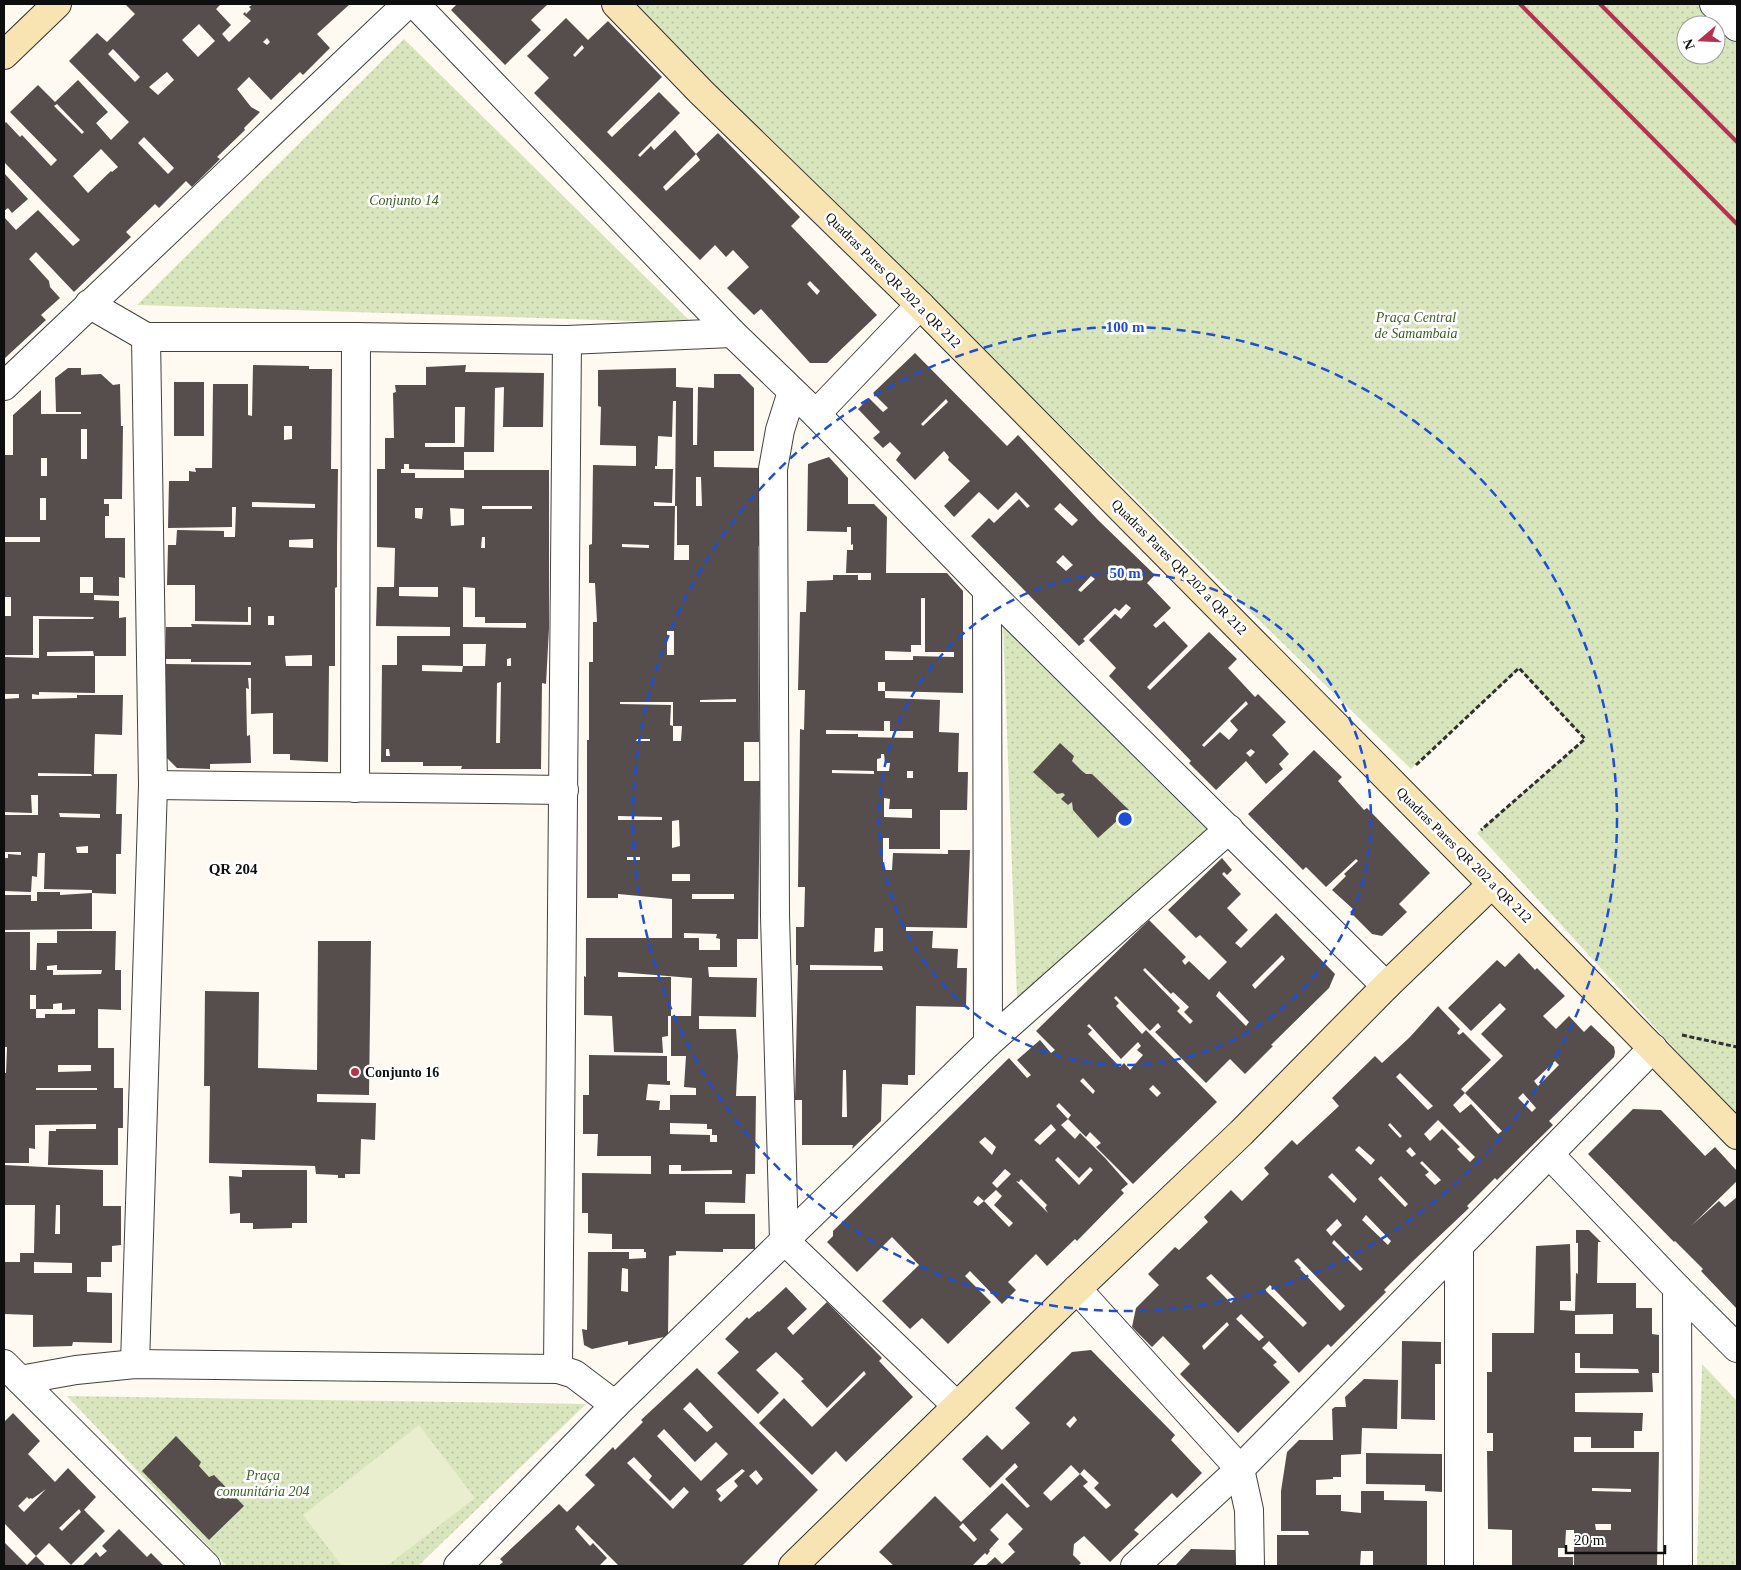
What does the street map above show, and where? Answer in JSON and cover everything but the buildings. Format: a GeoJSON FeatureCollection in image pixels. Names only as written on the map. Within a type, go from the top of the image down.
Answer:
{"type":"FeatureCollection","features":[{"type":"Feature","properties":{"kind":"street"},"geometry":{"type":"LineString","coordinates":[[4,55],[57,4]]}},
{"type":"Feature","properties":{"kind":"street"},"geometry":{"type":"LineString","coordinates":[[4,386],[407,4]]}},
{"type":"Feature","properties":{"kind":"street"},"geometry":{"type":"LineString","coordinates":[[415,4],[732,333],[816,414],[987,590],[1386,986]]}},
{"type":"Feature","properties":{"kind":"street","name":"Quadras Pares QR 202 a QR 212"},"geometry":{"type":"LineString","coordinates":[[616,4],[701,92],[920,305],[1737,1135]]}},
{"type":"Feature","properties":{"kind":"street"},"geometry":{"type":"LineString","coordinates":[[1714,4],[1737,27]]}},
{"type":"Feature","properties":{"kind":"street"},"geometry":{"type":"LineString","coordinates":[[90,304],[146,337],[567,340],[732,333]]}},
{"type":"Feature","properties":{"kind":"street"},"geometry":{"type":"LineString","coordinates":[[816,414],[920,305]]}},
{"type":"Feature","properties":{"kind":"street"},"geometry":{"type":"LineString","coordinates":[[135,1364],[153,785],[146,337]]}},
{"type":"Feature","properties":{"kind":"street"},"geometry":{"type":"LineString","coordinates":[[355,788],[356,337]]}},
{"type":"Feature","properties":{"kind":"street"},"geometry":{"type":"LineString","coordinates":[[558,1369],[567,340]]}},
{"type":"Feature","properties":{"kind":"street"},"geometry":{"type":"LineString","coordinates":[[792,392],[780,430],[773,469],[775,916],[784,1240],[957,1406]]}},
{"type":"Feature","properties":{"kind":"street"},"geometry":{"type":"LineString","coordinates":[[987,590],[988,1043]]}},
{"type":"Feature","properties":{"kind":"street"},"geometry":{"type":"LineString","coordinates":[[153,785],[564,790]]}},
{"type":"Feature","properties":{"kind":"street"},"geometry":{"type":"LineString","coordinates":[[458,1566],[615,1405],[988,1043],[1229,829]]}},
{"type":"Feature","properties":{"kind":"street"},"geometry":{"type":"LineString","coordinates":[[793,1566],[1077,1289],[1241,1133],[1386,986],[1492,884]]}},
{"type":"Feature","properties":{"kind":"street"},"geometry":{"type":"LineString","coordinates":[[1135,1566],[1240,1469],[1459,1248],[1653,1048]]}},
{"type":"Feature","properties":{"kind":"street"},"geometry":{"type":"LineString","coordinates":[[1550,1155],[1737,1348]]}},
{"type":"Feature","properties":{"kind":"street"},"geometry":{"type":"LineString","coordinates":[[1459,1248],[1459,1566]]}},
{"type":"Feature","properties":{"kind":"street"},"geometry":{"type":"LineString","coordinates":[[1677,1288],[1678,1566]]}},
{"type":"Feature","properties":{"kind":"street"},"geometry":{"type":"LineString","coordinates":[[1077,1289],[1240,1469],[1249,1510],[1250,1566]]}},
{"type":"Feature","properties":{"kind":"street"},"geometry":{"type":"LineString","coordinates":[[12,1372],[76,1370],[135,1364],[558,1369],[574,1374],[615,1405]]}},
{"type":"Feature","properties":{"kind":"street"},"geometry":{"type":"LineString","coordinates":[[12,1372],[206,1566]]}},
{"type":"Feature","properties":{"kind":"path"},"geometry":{"type":"LineString","coordinates":[[1411,769],[1519,668],[1585,739],[1477,833]]}},
{"type":"Feature","properties":{"kind":"path"},"geometry":{"type":"LineString","coordinates":[[1653,1048],[1670,1032],[1737,1046]]}},
{"type":"Feature","properties":{"kind":"green space","name":"Praça Central de Samambaia"},"geometry":{"type":"Polygon","coordinates":[[[631,4],[1718,4],[1737,23],[1737,1117],[1477,833],[1585,739],[1519,669],[1411,769],[631,4]]]}},
{"type":"Feature","properties":{"kind":"green space","name":"Conjunto 14"},"geometry":{"type":"Polygon","coordinates":[[[404,39],[692,323],[137,305],[404,39]]]}},
{"type":"Feature","properties":{"kind":"green space"},"geometry":{"type":"Polygon","coordinates":[[[1003,626],[1216,829],[1017,1000],[1003,626]]]}},
{"type":"Feature","properties":{"kind":"green space"},"geometry":{"type":"Polygon","coordinates":[[[1702,1364],[1737,1401],[1737,1566],[1697,1566],[1702,1364]]]}},
{"type":"Feature","properties":{"kind":"green space","name":"Praça comunitária 204"},"geometry":{"type":"Polygon","coordinates":[[[67,1396],[586,1404],[418,1566],[227,1566],[67,1396]]]}},
{"type":"Feature","properties":{"kind":"green space"},"geometry":{"type":"Polygon","coordinates":[[[419,1425],[475,1498],[387,1566],[342,1566],[303,1515],[419,1425]]]}},
{"type":"Feature","properties":{"kind":"railway"},"geometry":{"type":"LineString","coordinates":[[1520,4],[1737,224]]}},
{"type":"Feature","properties":{"kind":"railway"},"geometry":{"type":"LineString","coordinates":[[1600,4],[1737,142]]}},
{"type":"Feature","properties":{"kind":"place","name":"Conjunto 16"},"geometry":{"type":"Point","coordinates":[355,1072]}},
{"type":"Feature","properties":{"kind":"district","name":"QR 204"},"geometry":{"type":"Point","coordinates":[233,869]}}]}
